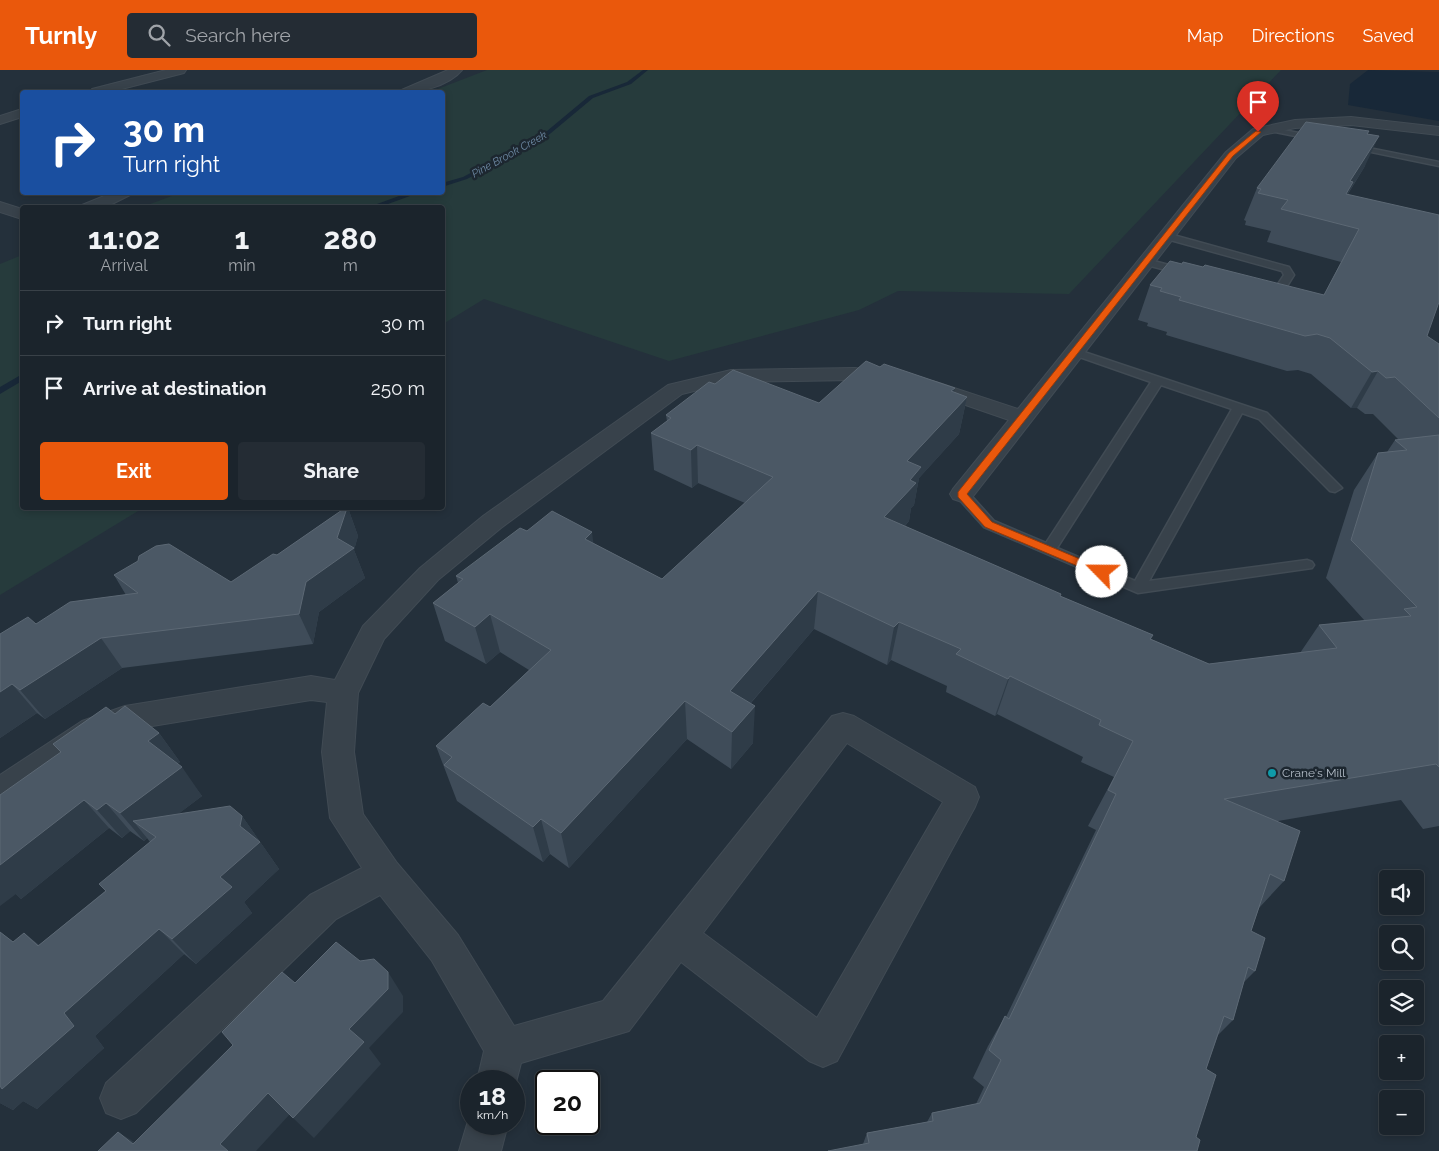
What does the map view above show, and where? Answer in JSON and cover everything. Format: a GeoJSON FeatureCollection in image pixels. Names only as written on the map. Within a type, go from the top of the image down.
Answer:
{"type":"FeatureCollection","features":[{"type":"Feature","properties":{"kind":"street"},"geometry":{"type":"LineString","coordinates":[[105,90],[180,70]]}},
{"type":"Feature","properties":{"kind":"street"},"geometry":{"type":"LineString","coordinates":[[409,90],[446,77],[456,70]]}},
{"type":"Feature","properties":{"kind":"street"},"geometry":{"type":"LineString","coordinates":[[0,120],[20,114]]}},
{"type":"Feature","properties":{"kind":"street"},"geometry":{"type":"LineString","coordinates":[[962,494],[1231,155],[1258,132],[1296,124],[1351,120],[1439,131]]}},
{"type":"Feature","properties":{"kind":"street"},"geometry":{"type":"LineString","coordinates":[[96,205],[122,195]]}},
{"type":"Feature","properties":{"kind":"street"},"geometry":{"type":"LineString","coordinates":[[0,207],[20,213]]}},
{"type":"Feature","properties":{"kind":"street"},"geometry":{"type":"LineString","coordinates":[[678,937],[823,1047],[963,797],[844,725],[678,937],[616,1017],[501,1064],[445,948],[385,874],[347,818],[338,752],[344,693],[373,633],[429,574],[492,522],[675,389],[731,376],[855,374],[909,379],[1022,418]]}},
{"type":"Feature","properties":{"kind":"street"},"geometry":{"type":"LineString","coordinates":[[0,792],[93,730],[125,718],[311,688],[344,693]]}},
{"type":"Feature","properties":{"kind":"street"},"geometry":{"type":"LineString","coordinates":[[121,1098],[323,907],[385,874]]}},
{"type":"Feature","properties":{"kind":"street"},"geometry":{"type":"LineString","coordinates":[[480,1151],[484,1135]]}},
{"type":"Feature","properties":{"kind":"lane"},"geometry":{"type":"LineString","coordinates":[[1270,129],[1326,141]]}},
{"type":"Feature","properties":{"kind":"lane"},"geometry":{"type":"LineString","coordinates":[[1345,144],[1439,164]]}},
{"type":"Feature","properties":{"kind":"lane"},"geometry":{"type":"LineString","coordinates":[[1166,236],[1286,269],[1290,275],[1280,290],[1273,293],[1262,292]]}},
{"type":"Feature","properties":{"kind":"lane"},"geometry":{"type":"LineString","coordinates":[[1146,262],[1194,274]]}},
{"type":"Feature","properties":{"kind":"lane"},"geometry":{"type":"LineString","coordinates":[[1075,352],[1263,416],[1335,488]]}},
{"type":"Feature","properties":{"kind":"lane"},"geometry":{"type":"LineString","coordinates":[[1049,550],[1158,380]]}},
{"type":"Feature","properties":{"kind":"lane"},"geometry":{"type":"LineString","coordinates":[[1138,588],[1239,408]]}},
{"type":"Feature","properties":{"kind":"lane"},"geometry":{"type":"LineString","coordinates":[[962,494],[989,524],[1138,588],[1306,565]]}},
{"type":"Feature","properties":{"kind":"green space"},"geometry":{"type":"Polygon","coordinates":[[[487,70],[1281,70],[1069,294],[898,291],[859,310],[669,361],[484,299],[445,323],[445,205],[147,205],[175,195],[445,195],[445,90],[435,90],[487,70]]]}},
{"type":"Feature","properties":{"kind":"green space"},"geometry":{"type":"Polygon","coordinates":[[[20,256],[20,510],[140,510],[0,595],[0,264],[20,256]]]}},
{"type":"Feature","properties":{"kind":"water"},"geometry":{"type":"Polygon","coordinates":[[[1368,70],[1439,72],[1439,121],[1348,105],[1350,84],[1368,70]]]}},
{"type":"Feature","properties":{"kind":"building"},"geometry":{"type":"Polygon","coordinates":[[[1306,122],[1369,131],[1367,134],[1379,136],[1350,181],[1353,182],[1346,194],[1439,215],[1439,302],[1427,336],[1439,344],[1439,418],[1395,377],[1386,378],[1378,371],[1372,372],[1330,338],[1317,334],[1305,336],[1179,300],[1181,297],[1160,291],[1162,288],[1150,285],[1170,261],[1203,267],[1205,265],[1324,295],[1359,229],[1281,209],[1288,200],[1258,193],[1261,189],[1257,188],[1306,122]]]}},
{"type":"Feature","properties":{"kind":"building","name":"Crane's Mill"},"geometry":{"type":"Polygon","coordinates":[[[866,361],[880,367],[884,364],[955,388],[951,391],[967,397],[907,461],[921,467],[910,480],[916,483],[884,517],[1061,594],[1060,596],[1153,635],[1150,639],[1209,664],[1337,648],[1319,625],[1411,616],[1404,609],[1417,607],[1351,540],[1378,453],[1407,450],[1395,440],[1439,435],[1439,767],[1436,764],[1224,799],[1300,831],[1284,881],[1270,874],[1251,931],[1265,938],[1255,971],[1248,967],[1233,1020],[1224,1016],[1206,1069],[1216,1075],[1196,1137],[1200,1140],[1197,1151],[828,1151],[869,1143],[867,1133],[933,1121],[932,1113],[980,1103],[1001,1060],[989,1050],[1005,1016],[1009,1019],[1116,794],[1108,790],[1133,741],[1099,725],[1101,720],[1010,676],[1008,679],[956,654],[961,649],[899,622],[894,627],[818,591],[730,691],[755,706],[732,732],[685,701],[561,833],[541,819],[533,827],[444,765],[452,757],[436,746],[483,703],[490,707],[551,650],[490,614],[475,627],[433,603],[463,579],[456,576],[520,528],[527,531],[552,511],[592,532],[585,539],[662,579],[773,477],[697,445],[691,450],[651,433],[671,418],[666,415],[709,382],[715,384],[733,370],[819,403],[866,361]]]}},
{"type":"Feature","properties":{"kind":"building"},"geometry":{"type":"Polygon","coordinates":[[[342,510],[346,510],[337,538],[354,548],[306,582],[299,614],[101,638],[20,690],[12,684],[0,692],[0,634],[28,617],[36,624],[70,602],[138,593],[114,575],[138,561],[139,556],[156,546],[169,544],[231,582],[273,554],[277,555],[342,510]]]}},
{"type":"Feature","properties":{"kind":"building"},"geometry":{"type":"Polygon","coordinates":[[[125,706],[159,733],[148,741],[182,767],[120,813],[106,803],[97,810],[84,800],[0,865],[0,795],[61,752],[53,744],[106,707],[115,714],[125,706]]]}},
{"type":"Feature","properties":{"kind":"building"},"geometry":{"type":"Polygon","coordinates":[[[230,806],[242,816],[240,826],[260,842],[220,877],[232,887],[172,939],[159,929],[64,1013],[74,1026],[2,1089],[0,1086],[0,932],[13,942],[24,933],[38,946],[106,891],[99,884],[156,837],[133,821],[230,806]]]}},
{"type":"Feature","properties":{"kind":"building"},"geometry":{"type":"Polygon","coordinates":[[[336,942],[360,961],[374,959],[388,972],[388,989],[349,1029],[364,1042],[293,1118],[268,1093],[220,1144],[228,1151],[98,1151],[118,1132],[133,1144],[233,1045],[222,1032],[282,972],[295,983],[336,942]]]}},
{"type":"Feature","properties":{"kind":"waterway","name":"Pine Brook Creek"},"geometry":{"type":"LineString","coordinates":[[445,184],[465,178],[543,137],[591,97],[629,83],[646,70]]}},
{"type":"Feature","properties":{"kind":"waterway","name":"Pine Brook Creek"},"geometry":{"type":"LineString","coordinates":[[378,205],[409,195]]}},
{"type":"Feature","properties":{"kind":"waterway","name":"Pine Brook Creek"},"geometry":{"type":"LineString","coordinates":[[0,391],[20,379]]}},
{"type":"Feature","properties":{"kind":"place","name":"Crane's Mill"},"geometry":{"type":"Point","coordinates":[1272,773]}},
{"type":"Feature","properties":{"kind":"route"},"geometry":{"type":"LineString","coordinates":[[1102,572],[989,524],[962,494],[1231,155],[1258,132]]}}]}
